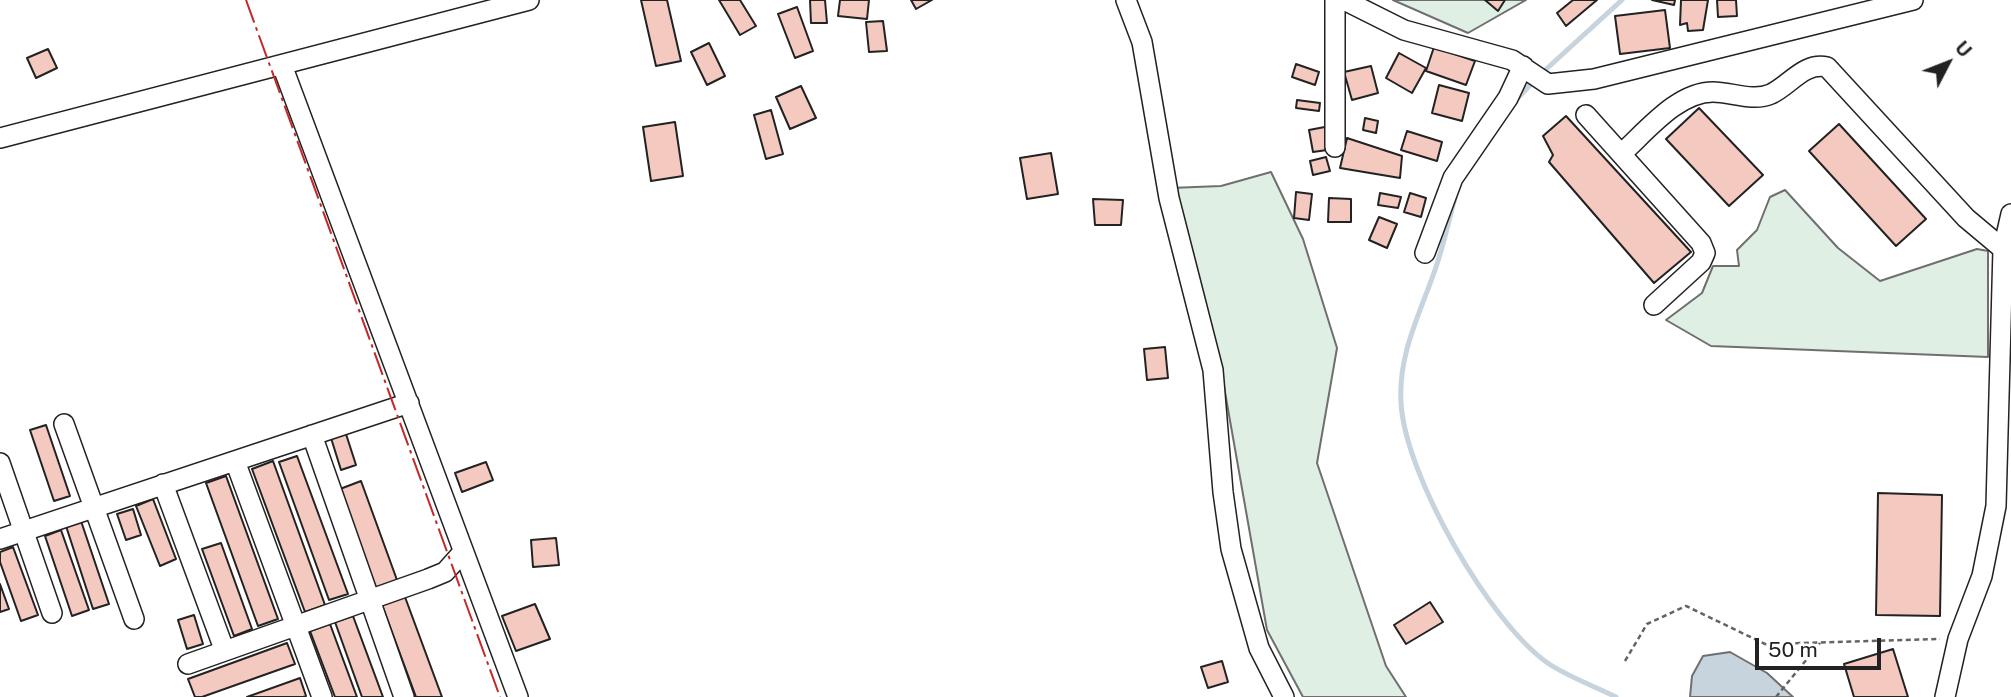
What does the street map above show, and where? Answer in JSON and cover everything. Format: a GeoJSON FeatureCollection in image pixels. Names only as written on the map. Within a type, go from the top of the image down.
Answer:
{"type":"FeatureCollection","features":[{"type":"Feature","properties":{"kind":"street"},"geometry":{"type":"LineString","coordinates":[[0,138],[282,65],[502,3],[530,0]]}},
{"type":"Feature","properties":{"kind":"street"},"geometry":{"type":"LineString","coordinates":[[1335,0],[1335,146]]}},
{"type":"Feature","properties":{"kind":"street"},"geometry":{"type":"LineString","coordinates":[[1344,0],[1404,30],[1495,53],[1533,74],[1560,84],[1594,79],[1913,0]]}},
{"type":"Feature","properties":{"kind":"street"},"geometry":{"type":"LineString","coordinates":[[1125,2],[1142,42],[1169,198],[1213,370],[1231,549],[1259,648],[1284,697]]}},
{"type":"Feature","properties":{"kind":"street"},"geometry":{"type":"LineString","coordinates":[[282,65],[518,697]]}},
{"type":"Feature","properties":{"kind":"street"},"geometry":{"type":"LineString","coordinates":[[1621,154],[1674,106],[1692,96],[1711,92],[1760,97],[1772,94],[1810,68],[1827,67],[1966,218],[2003,249]]}},
{"type":"Feature","properties":{"kind":"street"},"geometry":{"type":"LineString","coordinates":[[1425,253],[1453,178],[1508,98],[1533,74]]}},
{"type":"Feature","properties":{"kind":"street"},"geometry":{"type":"LineString","coordinates":[[1586,116],[1701,243],[1705,253],[1701,262],[1654,305]]}},
{"type":"Feature","properties":{"kind":"street"},"geometry":{"type":"LineString","coordinates":[[1945,697],[1958,639],[1982,576],[1996,506],[2003,249],[2011,214]]}},
{"type":"Feature","properties":{"kind":"street"},"geometry":{"type":"LineString","coordinates":[[1958,697],[1970,640],[1988,593],[2005,514],[2011,375]]}},
{"type":"Feature","properties":{"kind":"street"},"geometry":{"type":"LineString","coordinates":[[0,539],[409,403]]}},
{"type":"Feature","properties":{"kind":"street"},"geometry":{"type":"LineString","coordinates":[[64,424],[134,619]]}},
{"type":"Feature","properties":{"kind":"street"},"geometry":{"type":"LineString","coordinates":[[312,435],[404,697]]}},
{"type":"Feature","properties":{"kind":"street"},"geometry":{"type":"LineString","coordinates":[[235,461],[322,697]]}},
{"type":"Feature","properties":{"kind":"street"},"geometry":{"type":"LineString","coordinates":[[0,463],[52,613]]}},
{"type":"Feature","properties":{"kind":"street"},"geometry":{"type":"LineString","coordinates":[[163,484],[224,649]]}},
{"type":"Feature","properties":{"kind":"street"},"geometry":{"type":"LineString","coordinates":[[188,664],[445,572],[462,553]]}},
{"type":"Feature","properties":{"kind":"path"},"geometry":{"type":"LineString","coordinates":[[1625,661],[1647,624],[1686,606],[1765,644],[1958,639]]}},
{"type":"Feature","properties":{"kind":"path"},"geometry":{"type":"LineString","coordinates":[[1776,697],[1821,642]]}},
{"type":"Feature","properties":{"kind":"green space"},"geometry":{"type":"Polygon","coordinates":[[[1393,0],[1526,0],[1468,33],[1393,0]]]}},
{"type":"Feature","properties":{"kind":"green space"},"geometry":{"type":"Polygon","coordinates":[[[1271,172],[1303,239],[1337,348],[1317,463],[1386,666],[1406,697],[1303,697],[1267,630],[1220,364],[1170,188],[1221,186],[1271,172]]]}},
{"type":"Feature","properties":{"kind":"green space"},"geometry":{"type":"Polygon","coordinates":[[[1785,190],[1838,248],[1880,281],[1977,249],[1988,251],[1988,357],[1711,346],[1666,320],[1702,293],[1713,266],[1739,266],[1737,250],[1757,230],[1770,197],[1785,190]]]}},
{"type":"Feature","properties":{"kind":"shaded area"},"geometry":{"type":"Polygon","coordinates":[[[1730,652],[1767,673],[1793,697],[1690,697],[1692,676],[1703,656],[1730,652]]]}},
{"type":"Feature","properties":{"kind":"building"},"geometry":{"type":"Polygon","coordinates":[[[641,0],[667,0],[681,61],[656,66],[641,0]]]}},
{"type":"Feature","properties":{"kind":"building"},"geometry":{"type":"Polygon","coordinates":[[[719,0],[740,0],[756,26],[740,35],[719,0]]]}},
{"type":"Feature","properties":{"kind":"building"},"geometry":{"type":"Polygon","coordinates":[[[810,0],[825,0],[827,23],[811,23],[810,0]]]}},
{"type":"Feature","properties":{"kind":"building"},"geometry":{"type":"Polygon","coordinates":[[[840,0],[869,0],[867,19],[838,16],[840,0]]]}},
{"type":"Feature","properties":{"kind":"building"},"geometry":{"type":"Polygon","coordinates":[[[911,0],[932,0],[916,9],[911,0]]]}},
{"type":"Feature","properties":{"kind":"building"},"geometry":{"type":"Polygon","coordinates":[[[1485,0],[1505,0],[1498,11],[1485,0]]]}},
{"type":"Feature","properties":{"kind":"building"},"geometry":{"type":"Polygon","coordinates":[[[1573,0],[1597,0],[1566,26],[1557,13],[1573,0]]]}},
{"type":"Feature","properties":{"kind":"building"},"geometry":{"type":"Polygon","coordinates":[[[1652,0],[1675,0],[1674,5],[1652,0]]]}},
{"type":"Feature","properties":{"kind":"building"},"geometry":{"type":"Polygon","coordinates":[[[1681,0],[1708,0],[1703,30],[1688,31],[1687,23],[1680,25],[1681,0]]]}},
{"type":"Feature","properties":{"kind":"building"},"geometry":{"type":"Polygon","coordinates":[[[1717,0],[1736,0],[1737,16],[1718,17],[1717,0]]]}},
{"type":"Feature","properties":{"kind":"building"},"geometry":{"type":"Polygon","coordinates":[[[797,7],[813,51],[795,58],[778,14],[797,7]]]}},
{"type":"Feature","properties":{"kind":"building"},"geometry":{"type":"Polygon","coordinates":[[[1665,10],[1670,48],[1620,54],[1615,16],[1665,10]]]}},
{"type":"Feature","properties":{"kind":"building"},"geometry":{"type":"Polygon","coordinates":[[[883,21],[887,51],[869,52],[866,22],[883,21]]]}},
{"type":"Feature","properties":{"kind":"building"},"geometry":{"type":"Polygon","coordinates":[[[709,43],[725,76],[707,85],[691,52],[709,43]]]}},
{"type":"Feature","properties":{"kind":"building"},"geometry":{"type":"Polygon","coordinates":[[[1434,47],[1475,61],[1466,85],[1426,71],[1434,47]]]}},
{"type":"Feature","properties":{"kind":"building"},"geometry":{"type":"Polygon","coordinates":[[[48,49],[57,68],[36,78],[27,58],[48,49]]]}},
{"type":"Feature","properties":{"kind":"building"},"geometry":{"type":"Polygon","coordinates":[[[1399,53],[1426,68],[1412,93],[1386,78],[1399,53]]]}},
{"type":"Feature","properties":{"kind":"building"},"geometry":{"type":"Polygon","coordinates":[[[1296,64],[1319,72],[1315,85],[1292,77],[1296,64]]]}},
{"type":"Feature","properties":{"kind":"building"},"geometry":{"type":"Polygon","coordinates":[[[1371,66],[1378,93],[1352,100],[1344,72],[1371,66]]]}},
{"type":"Feature","properties":{"kind":"building"},"geometry":{"type":"Polygon","coordinates":[[[1439,85],[1469,93],[1462,121],[1432,113],[1439,85]]]}},
{"type":"Feature","properties":{"kind":"building"},"geometry":{"type":"Polygon","coordinates":[[[801,86],[816,118],[790,129],[776,97],[801,86]]]}},
{"type":"Feature","properties":{"kind":"building"},"geometry":{"type":"Polygon","coordinates":[[[1297,100],[1320,103],[1319,111],[1296,108],[1297,100]]]}},
{"type":"Feature","properties":{"kind":"building"},"geometry":{"type":"Polygon","coordinates":[[[1699,108],[1763,175],[1729,206],[1666,139],[1699,108]]]}},
{"type":"Feature","properties":{"kind":"building"},"geometry":{"type":"Polygon","coordinates":[[[771,110],[783,154],[766,159],[754,115],[771,110]]]}},
{"type":"Feature","properties":{"kind":"building"},"geometry":{"type":"Polygon","coordinates":[[[1566,116],[1691,252],[1654,283],[1549,162],[1553,155],[1543,136],[1566,116]]]}},
{"type":"Feature","properties":{"kind":"building"},"geometry":{"type":"Polygon","coordinates":[[[1365,118],[1378,121],[1376,133],[1363,130],[1365,118]]]}},
{"type":"Feature","properties":{"kind":"building"},"geometry":{"type":"Polygon","coordinates":[[[675,122],[683,176],[651,181],[643,127],[675,122]]]}},
{"type":"Feature","properties":{"kind":"building"},"geometry":{"type":"Polygon","coordinates":[[[1839,124],[1926,219],[1896,246],[1809,151],[1839,124]]]}},
{"type":"Feature","properties":{"kind":"building"},"geometry":{"type":"Polygon","coordinates":[[[1330,126],[1334,149],[1313,152],[1309,130],[1330,126]]]}},
{"type":"Feature","properties":{"kind":"building"},"geometry":{"type":"Polygon","coordinates":[[[1407,131],[1442,142],[1437,161],[1401,150],[1407,131]]]}},
{"type":"Feature","properties":{"kind":"building"},"geometry":{"type":"Polygon","coordinates":[[[1347,138],[1402,156],[1400,178],[1340,168],[1347,138]]]}},
{"type":"Feature","properties":{"kind":"building"},"geometry":{"type":"Polygon","coordinates":[[[1051,153],[1058,194],[1027,199],[1020,158],[1051,153]]]}},
{"type":"Feature","properties":{"kind":"building"},"geometry":{"type":"Polygon","coordinates":[[[1326,157],[1330,171],[1313,175],[1310,161],[1326,157]]]}},
{"type":"Feature","properties":{"kind":"building"},"geometry":{"type":"Polygon","coordinates":[[[1296,192],[1312,194],[1309,220],[1294,218],[1296,192]]]}},
{"type":"Feature","properties":{"kind":"building"},"geometry":{"type":"Polygon","coordinates":[[[1380,193],[1401,197],[1398,208],[1378,205],[1380,193]]]}},
{"type":"Feature","properties":{"kind":"building"},"geometry":{"type":"Polygon","coordinates":[[[1410,193],[1426,198],[1421,217],[1404,212],[1410,193]]]}},
{"type":"Feature","properties":{"kind":"building"},"geometry":{"type":"Polygon","coordinates":[[[1329,198],[1351,199],[1351,222],[1328,222],[1329,198]]]}},
{"type":"Feature","properties":{"kind":"building"},"geometry":{"type":"Polygon","coordinates":[[[1093,199],[1123,200],[1121,225],[1095,225],[1093,199]]]}},
{"type":"Feature","properties":{"kind":"building"},"geometry":{"type":"Polygon","coordinates":[[[1379,217],[1397,224],[1387,248],[1369,240],[1379,217]]]}},
{"type":"Feature","properties":{"kind":"building"},"geometry":{"type":"Polygon","coordinates":[[[1165,347],[1168,378],[1147,380],[1144,349],[1165,347]]]}},
{"type":"Feature","properties":{"kind":"building"},"geometry":{"type":"Polygon","coordinates":[[[46,425],[70,496],[54,501],[30,430],[46,425]]]}},
{"type":"Feature","properties":{"kind":"building"},"geometry":{"type":"Polygon","coordinates":[[[346,434],[356,465],[341,470],[331,438],[346,434]]]}},
{"type":"Feature","properties":{"kind":"building"},"geometry":{"type":"Polygon","coordinates":[[[297,456],[348,594],[329,600],[279,462],[297,456]]]}},
{"type":"Feature","properties":{"kind":"building"},"geometry":{"type":"Polygon","coordinates":[[[273,461],[325,605],[305,612],[252,469],[273,461]]]}},
{"type":"Feature","properties":{"kind":"building"},"geometry":{"type":"Polygon","coordinates":[[[486,462],[493,480],[462,492],[455,473],[486,462]]]}},
{"type":"Feature","properties":{"kind":"building"},"geometry":{"type":"Polygon","coordinates":[[[226,476],[278,619],[258,626],[206,483],[226,476]]]}},
{"type":"Feature","properties":{"kind":"building"},"geometry":{"type":"Polygon","coordinates":[[[361,481],[397,580],[376,588],[340,489],[361,481]]]}},
{"type":"Feature","properties":{"kind":"building"},"geometry":{"type":"Polygon","coordinates":[[[1878,493],[1942,495],[1940,616],[1876,615],[1878,493]]]}},
{"type":"Feature","properties":{"kind":"building"},"geometry":{"type":"Polygon","coordinates":[[[153,499],[176,559],[160,566],[136,506],[153,499]]]}},
{"type":"Feature","properties":{"kind":"building"},"geometry":{"type":"Polygon","coordinates":[[[133,509],[141,535],[126,540],[117,514],[133,509]]]}},
{"type":"Feature","properties":{"kind":"building"},"geometry":{"type":"Polygon","coordinates":[[[81,521],[109,604],[93,609],[66,526],[81,521]]]}},
{"type":"Feature","properties":{"kind":"building"},"geometry":{"type":"Polygon","coordinates":[[[61,530],[89,610],[72,616],[45,536],[61,530]]]}},
{"type":"Feature","properties":{"kind":"building"},"geometry":{"type":"Polygon","coordinates":[[[556,538],[559,565],[533,567],[531,540],[556,538]]]}},
{"type":"Feature","properties":{"kind":"building"},"geometry":{"type":"Polygon","coordinates":[[[221,543],[252,629],[234,636],[202,549],[221,543]]]}},
{"type":"Feature","properties":{"kind":"building"},"geometry":{"type":"Polygon","coordinates":[[[13,547],[38,615],[21,621],[0,562],[0,552],[13,547]]]}},
{"type":"Feature","properties":{"kind":"building"},"geometry":{"type":"Polygon","coordinates":[[[0,584],[9,609],[0,612],[0,584]]]}},
{"type":"Feature","properties":{"kind":"building"},"geometry":{"type":"Polygon","coordinates":[[[405,597],[442,697],[416,697],[382,605],[405,597]]]}},
{"type":"Feature","properties":{"kind":"building"},"geometry":{"type":"Polygon","coordinates":[[[1430,602],[1443,622],[1406,644],[1394,625],[1430,602]]]}},
{"type":"Feature","properties":{"kind":"building"},"geometry":{"type":"Polygon","coordinates":[[[535,604],[550,639],[516,651],[502,616],[535,604]]]}},
{"type":"Feature","properties":{"kind":"building"},"geometry":{"type":"Polygon","coordinates":[[[194,615],[203,644],[187,649],[178,620],[194,615]]]}},
{"type":"Feature","properties":{"kind":"building"},"geometry":{"type":"Polygon","coordinates":[[[353,616],[383,697],[362,697],[335,622],[353,616]]]}},
{"type":"Feature","properties":{"kind":"building"},"geometry":{"type":"Polygon","coordinates":[[[330,624],[357,697],[335,697],[310,631],[330,624]]]}},
{"type":"Feature","properties":{"kind":"building"},"geometry":{"type":"Polygon","coordinates":[[[287,643],[295,664],[202,697],[195,697],[188,679],[287,643]]]}},
{"type":"Feature","properties":{"kind":"building"},"geometry":{"type":"Polygon","coordinates":[[[1893,649],[1908,697],[1854,697],[1844,664],[1893,649]]]}},
{"type":"Feature","properties":{"kind":"building"},"geometry":{"type":"Polygon","coordinates":[[[1222,661],[1228,682],[1208,688],[1201,667],[1222,661]]]}},
{"type":"Feature","properties":{"kind":"building"},"geometry":{"type":"Polygon","coordinates":[[[300,678],[306,696],[247,697],[300,678]]]}},
{"type":"Feature","properties":{"kind":"waterway"},"geometry":{"type":"LineString","coordinates":[[1542,73],[1622,0]]}},
{"type":"Feature","properties":{"kind":"waterway"},"geometry":{"type":"LineString","coordinates":[[1515,101],[1535,80]]}},
{"type":"Feature","properties":{"kind":"waterway"},"geometry":{"type":"LineString","coordinates":[[1455,198],[1440,256],[1412,332],[1403,366],[1401,402],[1406,432],[1417,468],[1454,545],[1501,616],[1526,644],[1549,664],[1616,697]]}},
{"type":"Feature","properties":{"kind":"power"},"geometry":{"type":"LineString","coordinates":[[246,0],[500,697]]}}]}
